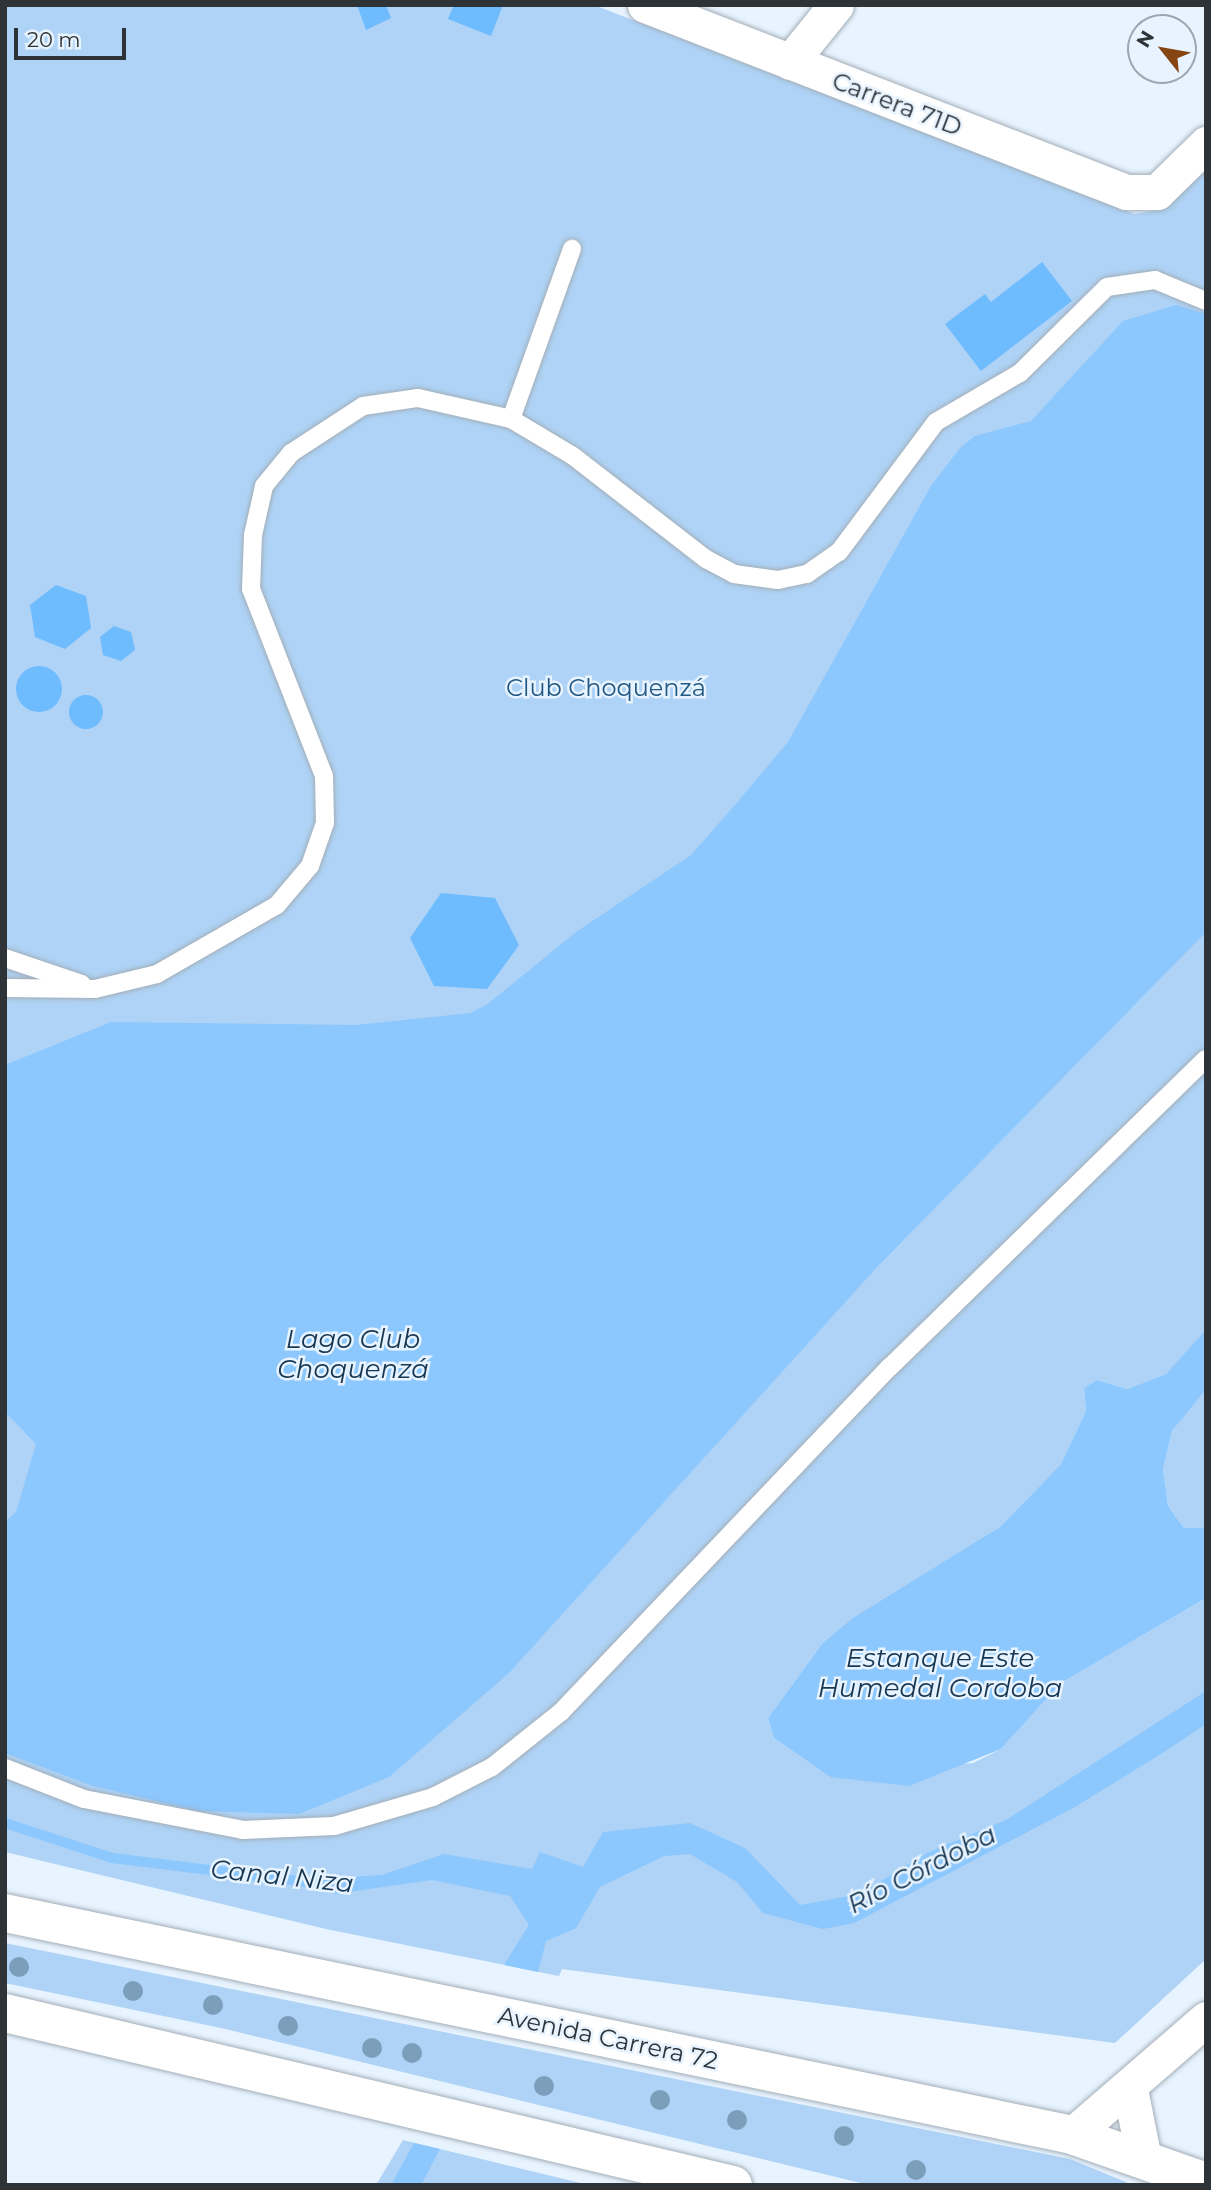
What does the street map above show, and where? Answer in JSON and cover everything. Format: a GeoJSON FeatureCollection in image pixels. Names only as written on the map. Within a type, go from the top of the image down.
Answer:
{"type":"FeatureCollection","features":[{"type":"Feature","properties":{"kind":"highway","name":"Avenida Carrera 72"},"geometry":{"type":"LineString","coordinates":[[5,1913],[1072,2134],[1206,2182]]}},
{"type":"Feature","properties":{"kind":"highway"},"geometry":{"type":"LineString","coordinates":[[5,2013],[733,2185]]}},
{"type":"Feature","properties":{"kind":"street","name":"Carrera 71D"},"geometry":{"type":"LineString","coordinates":[[645,5],[1126,192],[1151,195],[1206,145]]}},
{"type":"Feature","properties":{"kind":"street"},"geometry":{"type":"LineString","coordinates":[[790,62],[836,5]]}},
{"type":"Feature","properties":{"kind":"street"},"geometry":{"type":"LineString","coordinates":[[1072,2134],[1130,2088],[1206,2019]]}},
{"type":"Feature","properties":{"kind":"street"},"geometry":{"type":"LineString","coordinates":[[1130,2088],[1144,2159]]}},
{"type":"Feature","properties":{"kind":"lane"},"geometry":{"type":"LineString","coordinates":[[511,419],[572,249]]}},
{"type":"Feature","properties":{"kind":"lane"},"geometry":{"type":"LineString","coordinates":[[5,988],[95,989],[157,974],[231,936],[295,887],[319,845],[324,776],[251,589],[253,535],[274,473],[313,435],[390,398],[511,419],[573,456],[706,559],[734,574],[778,580],[807,573],[839,552],[936,422],[1020,373],[1107,287],[1155,280],[1206,301]]}},
{"type":"Feature","properties":{"kind":"lane"},"geometry":{"type":"LineString","coordinates":[[5,958],[95,989]]}},
{"type":"Feature","properties":{"kind":"lane"},"geometry":{"type":"LineString","coordinates":[[5,1768],[84,1798],[243,1830],[334,1826],[433,1797],[492,1767],[561,1712],[890,1367],[1206,1059]]}},
{"type":"Feature","properties":{"kind":"green space","name":"Club Choquenzá"},"geometry":{"type":"Polygon","coordinates":[[[5,5],[594,5],[1135,214],[1167,208],[1206,168],[1204,1335],[1166,1374],[1127,1389],[1097,1380],[1084,1388],[1086,1411],[1061,1464],[1000,1527],[822,1644],[768,1718],[774,1738],[830,1777],[973,1763],[1001,1749],[1061,1683],[1206,1598],[1206,1959],[1115,2043],[562,1969],[559,1976],[326,1929],[5,1852],[5,5]]]}},
{"type":"Feature","properties":{"kind":"green space"},"geometry":{"type":"Polygon","coordinates":[[[1206,1387],[1206,1528],[1184,1528],[1168,1506],[1163,1470],[1172,1431],[1206,1387]]]}},
{"type":"Feature","properties":{"kind":"green space"},"geometry":{"type":"Polygon","coordinates":[[[5,1943],[1070,2159],[1133,2185],[869,2185],[221,2028],[5,1983],[5,1943]]]}},
{"type":"Feature","properties":{"kind":"green space"},"geometry":{"type":"Polygon","coordinates":[[[403,2140],[589,2185],[376,2185],[403,2140]]]}},
{"type":"Feature","properties":{"kind":"water","name":"Lago Club Choquenzá"},"geometry":{"type":"Polygon","coordinates":[[[1176,305],[1206,314],[1206,932],[878,1266],[508,1674],[389,1777],[299,1814],[198,1811],[93,1786],[5,1753],[5,1522],[16,1512],[36,1444],[5,1412],[5,1065],[111,1022],[356,1025],[471,1013],[489,1003],[576,932],[691,855],[735,805],[788,742],[931,486],[960,448],[975,436],[1031,421],[1123,321],[1176,305]]]}},
{"type":"Feature","properties":{"kind":"water","name":"Estanque Este Humedal Cordoba"},"geometry":{"type":"Polygon","coordinates":[[[1206,1330],[1206,1389],[1172,1431],[1163,1470],[1168,1506],[1184,1528],[1206,1528],[1206,1598],[1061,1683],[1001,1749],[909,1786],[830,1777],[774,1738],[768,1718],[822,1644],[853,1618],[1000,1527],[1061,1464],[1086,1411],[1084,1388],[1097,1380],[1127,1389],[1166,1374],[1206,1330]]]}},
{"type":"Feature","properties":{"kind":"water","name":"Río Córdoba"},"geometry":{"type":"Polygon","coordinates":[[[1206,1691],[1206,1724],[1164,1752],[1075,1807],[854,1923],[823,1929],[763,1913],[737,1882],[690,1854],[664,1856],[600,1887],[576,1928],[546,1941],[538,1972],[504,1965],[529,1925],[510,1896],[432,1880],[334,1894],[337,1878],[382,1875],[444,1854],[532,1869],[540,1852],[583,1867],[603,1832],[690,1823],[745,1848],[800,1905],[860,1894],[927,1853],[1006,1820],[1206,1691]]]}},
{"type":"Feature","properties":{"kind":"water"},"geometry":{"type":"Polygon","coordinates":[[[414,2143],[440,2149],[421,2185],[391,2185],[414,2143]]]}},
{"type":"Feature","properties":{"kind":"building"},"geometry":{"type":"Polygon","coordinates":[[[357,5],[386,5],[391,18],[366,30],[357,5]]]}},
{"type":"Feature","properties":{"kind":"building"},"geometry":{"type":"Polygon","coordinates":[[[454,5],[503,5],[491,36],[448,19],[454,5]]]}},
{"type":"Feature","properties":{"kind":"building"},"geometry":{"type":"Polygon","coordinates":[[[1042,262],[1072,301],[981,371],[945,324],[985,294],[991,302],[1042,262]]]}},
{"type":"Feature","properties":{"kind":"building"},"geometry":{"type":"Polygon","coordinates":[[[56,585],[86,596],[91,628],[65,649],[35,637],[30,605],[56,585]]]}},
{"type":"Feature","properties":{"kind":"building"},"geometry":{"type":"Polygon","coordinates":[[[114,626],[131,632],[135,650],[121,661],[103,655],[100,637],[114,626]]]}},
{"type":"Feature","properties":{"kind":"building"},"geometry":{"type":"Polygon","coordinates":[[[39,666],[55,673],[62,689],[55,705],[39,712],[23,705],[16,689],[23,673],[39,666]]]}},
{"type":"Feature","properties":{"kind":"building"},"geometry":{"type":"Polygon","coordinates":[[[86,695],[98,700],[103,712],[98,724],[86,729],[74,724],[69,712],[74,700],[86,695]]]}},
{"type":"Feature","properties":{"kind":"building"},"geometry":{"type":"Polygon","coordinates":[[[441,893],[495,898],[519,945],[487,989],[434,986],[410,938],[441,893]]]}},
{"type":"Feature","properties":{"kind":"waterway","name":"Canal Niza"},"geometry":{"type":"LineString","coordinates":[[5,1823],[112,1858],[348,1887]]}}]}
